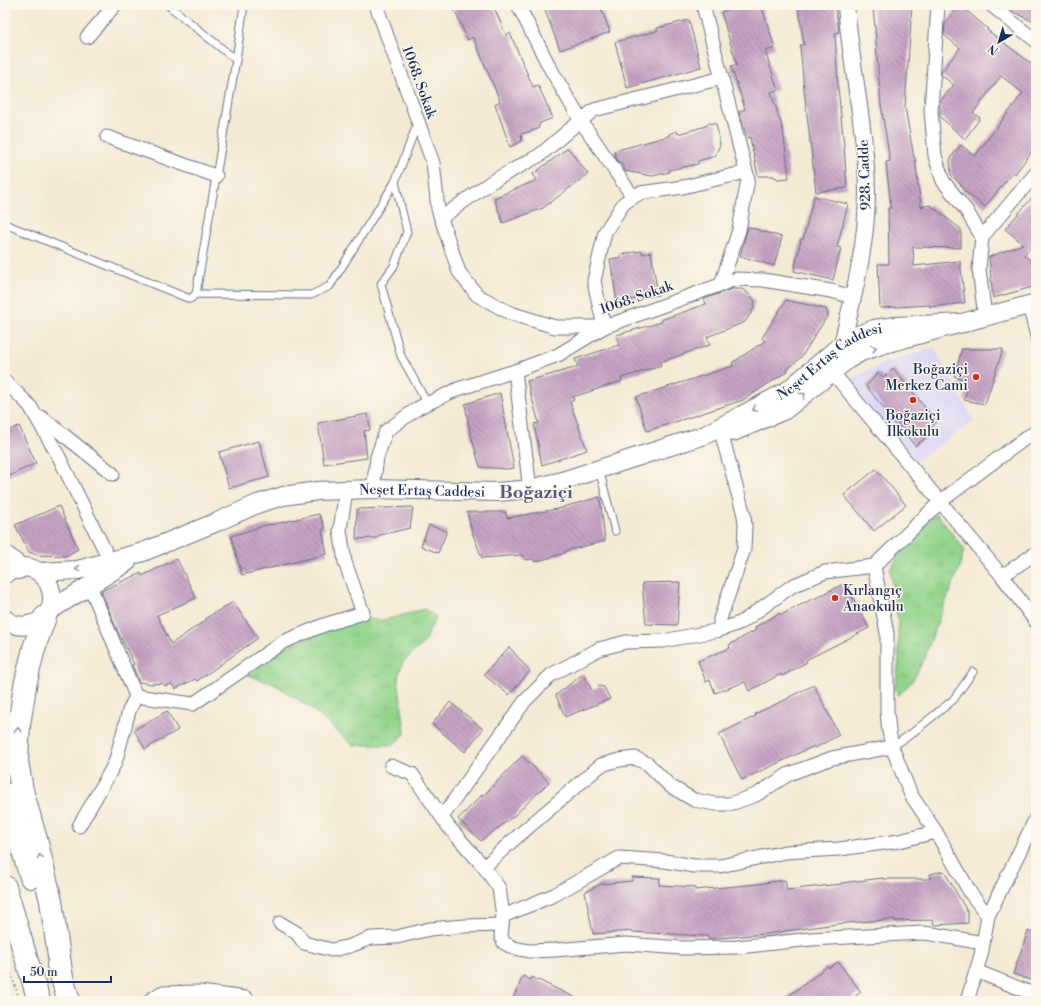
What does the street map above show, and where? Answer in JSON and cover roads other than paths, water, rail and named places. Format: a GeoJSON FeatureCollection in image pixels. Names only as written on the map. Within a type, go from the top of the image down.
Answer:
{"type":"FeatureCollection","features":[{"type":"Feature","properties":{"kind":"highway"},"geometry":{"type":"LineString","coordinates":[[47,614],[34,648],[25,686],[18,725],[17,761],[22,790],[51,901],[62,978]]}},
{"type":"Feature","properties":{"kind":"highway"},"geometry":{"type":"LineString","coordinates":[[5,794],[69,1001]]}},
{"type":"Feature","properties":{"kind":"highway"},"geometry":{"type":"LineString","coordinates":[[5,887],[11,927],[39,1001]]}},
{"type":"Feature","properties":{"kind":"main road","name":"Neşet Ertaş Caddesi"},"geometry":{"type":"LineString","coordinates":[[9,566],[32,569],[39,572],[78,570],[143,552],[257,504],[283,496],[317,491],[373,489],[498,492],[530,489],[714,436],[784,410],[847,360],[861,352],[884,344],[1031,304]]}},
{"type":"Feature","properties":{"kind":"main road","name":"Neşet Ertaş Caddesi"},"geometry":{"type":"LineString","coordinates":[[714,436],[787,391],[842,344],[858,335],[874,329],[896,326],[964,323]]}},
{"type":"Feature","properties":{"kind":"main road"},"geometry":{"type":"LineString","coordinates":[[836,369],[842,344]]}},
{"type":"Feature","properties":{"kind":"main road","name":"Neşet Ertaş Caddesi"},"geometry":{"type":"LineString","coordinates":[[5,619],[16,625],[24,626],[39,622],[47,614],[143,552]]}},
{"type":"Feature","properties":{"kind":"main road"},"geometry":{"type":"LineString","coordinates":[[39,572],[46,578],[50,585],[52,594],[52,602],[47,614]]}},
{"type":"Feature","properties":{"kind":"street"},"geometry":{"type":"LineString","coordinates":[[87,37],[115,5]]}},
{"type":"Feature","properties":{"kind":"street","name":"1068. Sokak"},"geometry":{"type":"LineString","coordinates":[[376,5],[433,163],[438,209],[459,272],[477,295],[510,313],[555,327],[604,327],[736,279],[763,280],[853,296]]}},
{"type":"Feature","properties":{"kind":"street"},"geometry":{"type":"LineString","coordinates":[[518,5],[549,66],[581,121],[633,197]]}},
{"type":"Feature","properties":{"kind":"street"},"geometry":{"type":"LineString","coordinates":[[703,5],[748,179],[739,230],[721,284]]}},
{"type":"Feature","properties":{"kind":"street","name":"928. Cadde"},"geometry":{"type":"LineString","coordinates":[[842,344],[865,240],[867,192],[864,149],[846,5]]}},
{"type":"Feature","properties":{"kind":"street"},"geometry":{"type":"LineString","coordinates":[[938,5],[931,110],[935,156],[944,181],[966,210],[982,237]]}},
{"type":"Feature","properties":{"kind":"street"},"geometry":{"type":"LineString","coordinates":[[991,5],[1036,41]]}},
{"type":"Feature","properties":{"kind":"street"},"geometry":{"type":"LineString","coordinates":[[441,218],[491,182],[540,155],[594,110],[722,78]]}},
{"type":"Feature","properties":{"kind":"street"},"geometry":{"type":"LineString","coordinates":[[107,137],[216,176]]}},
{"type":"Feature","properties":{"kind":"street"},"geometry":{"type":"LineString","coordinates":[[373,489],[376,457],[386,431],[418,408],[458,389],[515,371],[558,355],[604,327],[594,281],[605,232],[624,202],[640,193],[683,187],[746,172]]}},
{"type":"Feature","properties":{"kind":"street"},"geometry":{"type":"LineString","coordinates":[[986,317],[979,269],[982,237],[1036,173]]}},
{"type":"Feature","properties":{"kind":"street"},"geometry":{"type":"LineString","coordinates":[[836,369],[1002,576],[1036,622]]}},
{"type":"Feature","properties":{"kind":"street"},"geometry":{"type":"LineString","coordinates":[[515,371],[530,489]]}},
{"type":"Feature","properties":{"kind":"street"},"geometry":{"type":"LineString","coordinates":[[5,381],[45,422],[112,474]]}},
{"type":"Feature","properties":{"kind":"street"},"geometry":{"type":"LineString","coordinates":[[30,406],[59,457],[110,561]]}},
{"type":"Feature","properties":{"kind":"street"},"geometry":{"type":"LineString","coordinates":[[442,817],[525,701],[551,675],[599,649],[626,642],[663,641],[720,630],[742,622],[792,586],[825,572],[874,566],[941,501],[1027,436],[1036,432]]}},
{"type":"Feature","properties":{"kind":"street"},"geometry":{"type":"LineString","coordinates":[[714,436],[744,516],[745,526],[744,549],[720,620],[720,630]]}},
{"type":"Feature","properties":{"kind":"street"},"geometry":{"type":"LineString","coordinates":[[136,696],[193,704],[283,642],[324,625],[363,613],[345,562],[340,530],[346,490]]}},
{"type":"Feature","properties":{"kind":"street"},"geometry":{"type":"LineString","coordinates":[[1002,576],[1036,553]]}},
{"type":"Feature","properties":{"kind":"street"},"geometry":{"type":"LineString","coordinates":[[874,566],[887,633],[887,711],[888,731],[892,747],[912,795],[936,832],[971,894],[988,916]]}},
{"type":"Feature","properties":{"kind":"street"},"geometry":{"type":"LineString","coordinates":[[90,586],[136,696]]}},
{"type":"Feature","properties":{"kind":"street"},"geometry":{"type":"LineString","coordinates":[[78,826],[115,762],[128,711],[136,696]]}},
{"type":"Feature","properties":{"kind":"street"},"geometry":{"type":"LineString","coordinates":[[484,867],[595,770],[601,765],[607,763],[635,758],[648,764],[670,786],[694,800],[715,804],[730,804],[756,795],[789,774],[832,758],[892,747]]}},
{"type":"Feature","properties":{"kind":"street"},"geometry":{"type":"LineString","coordinates":[[391,766],[412,774],[442,817],[484,867],[499,888],[502,920],[501,936],[504,943],[514,948],[529,951],[626,944],[682,948],[738,947],[811,939],[922,933],[983,943]]}},
{"type":"Feature","properties":{"kind":"street"},"geometry":{"type":"LineString","coordinates":[[967,1001],[983,943],[988,916],[1036,818]]}},
{"type":"Feature","properties":{"kind":"street"},"geometry":{"type":"LineString","coordinates":[[280,923],[297,933],[304,943],[332,950],[350,946],[371,938],[397,937],[430,929],[464,926],[502,920],[554,895],[619,858],[665,861],[694,866],[720,866],[785,852],[839,850],[899,841],[936,832]]}},
{"type":"Feature","properties":{"kind":"street"},"geometry":{"type":"LineString","coordinates":[[976,971],[1036,995]]}},
{"type":"Feature","properties":{"kind":"street"},"geometry":{"type":"LineString","coordinates":[[149,1001],[164,997],[200,992],[246,998],[249,1001]]}},
{"type":"Feature","properties":{"kind":"lane"},"geometry":{"type":"LineString","coordinates":[[168,5],[236,60]]}},
{"type":"Feature","properties":{"kind":"lane"},"geometry":{"type":"LineString","coordinates":[[196,294],[244,5]]}},
{"type":"Feature","properties":{"kind":"lane"},"geometry":{"type":"LineString","coordinates":[[5,224],[190,299],[196,294],[311,295],[330,286],[395,182],[418,121]]}},
{"type":"Feature","properties":{"kind":"lane"},"geometry":{"type":"LineString","coordinates":[[395,182],[407,232],[394,266],[382,284],[402,356],[428,404]]}},
{"type":"Feature","properties":{"kind":"lane"},"geometry":{"type":"LineString","coordinates":[[1031,304],[1036,344]]}},
{"type":"Feature","properties":{"kind":"lane"},"geometry":{"type":"LineString","coordinates":[[599,469],[615,531]]}},
{"type":"Feature","properties":{"kind":"lane"},"geometry":{"type":"LineString","coordinates":[[892,747],[911,734],[953,700],[973,672]]}},
{"type":"Feature","properties":{"kind":"place","name":"Boğaziçi Merkez Cami"},"geometry":{"type":"Point","coordinates":[976,377]}},
{"type":"Feature","properties":{"kind":"place","name":"Boğaziçi İlkokulu"},"geometry":{"type":"Point","coordinates":[913,400]}},
{"type":"Feature","properties":{"kind":"place","name":"Kırlangıç Anaokulu"},"geometry":{"type":"Point","coordinates":[835,598]}},
{"type":"Feature","properties":{"kind":"district","name":"Boğaziçi"},"geometry":{"type":"Point","coordinates":[536,492]}}]}
